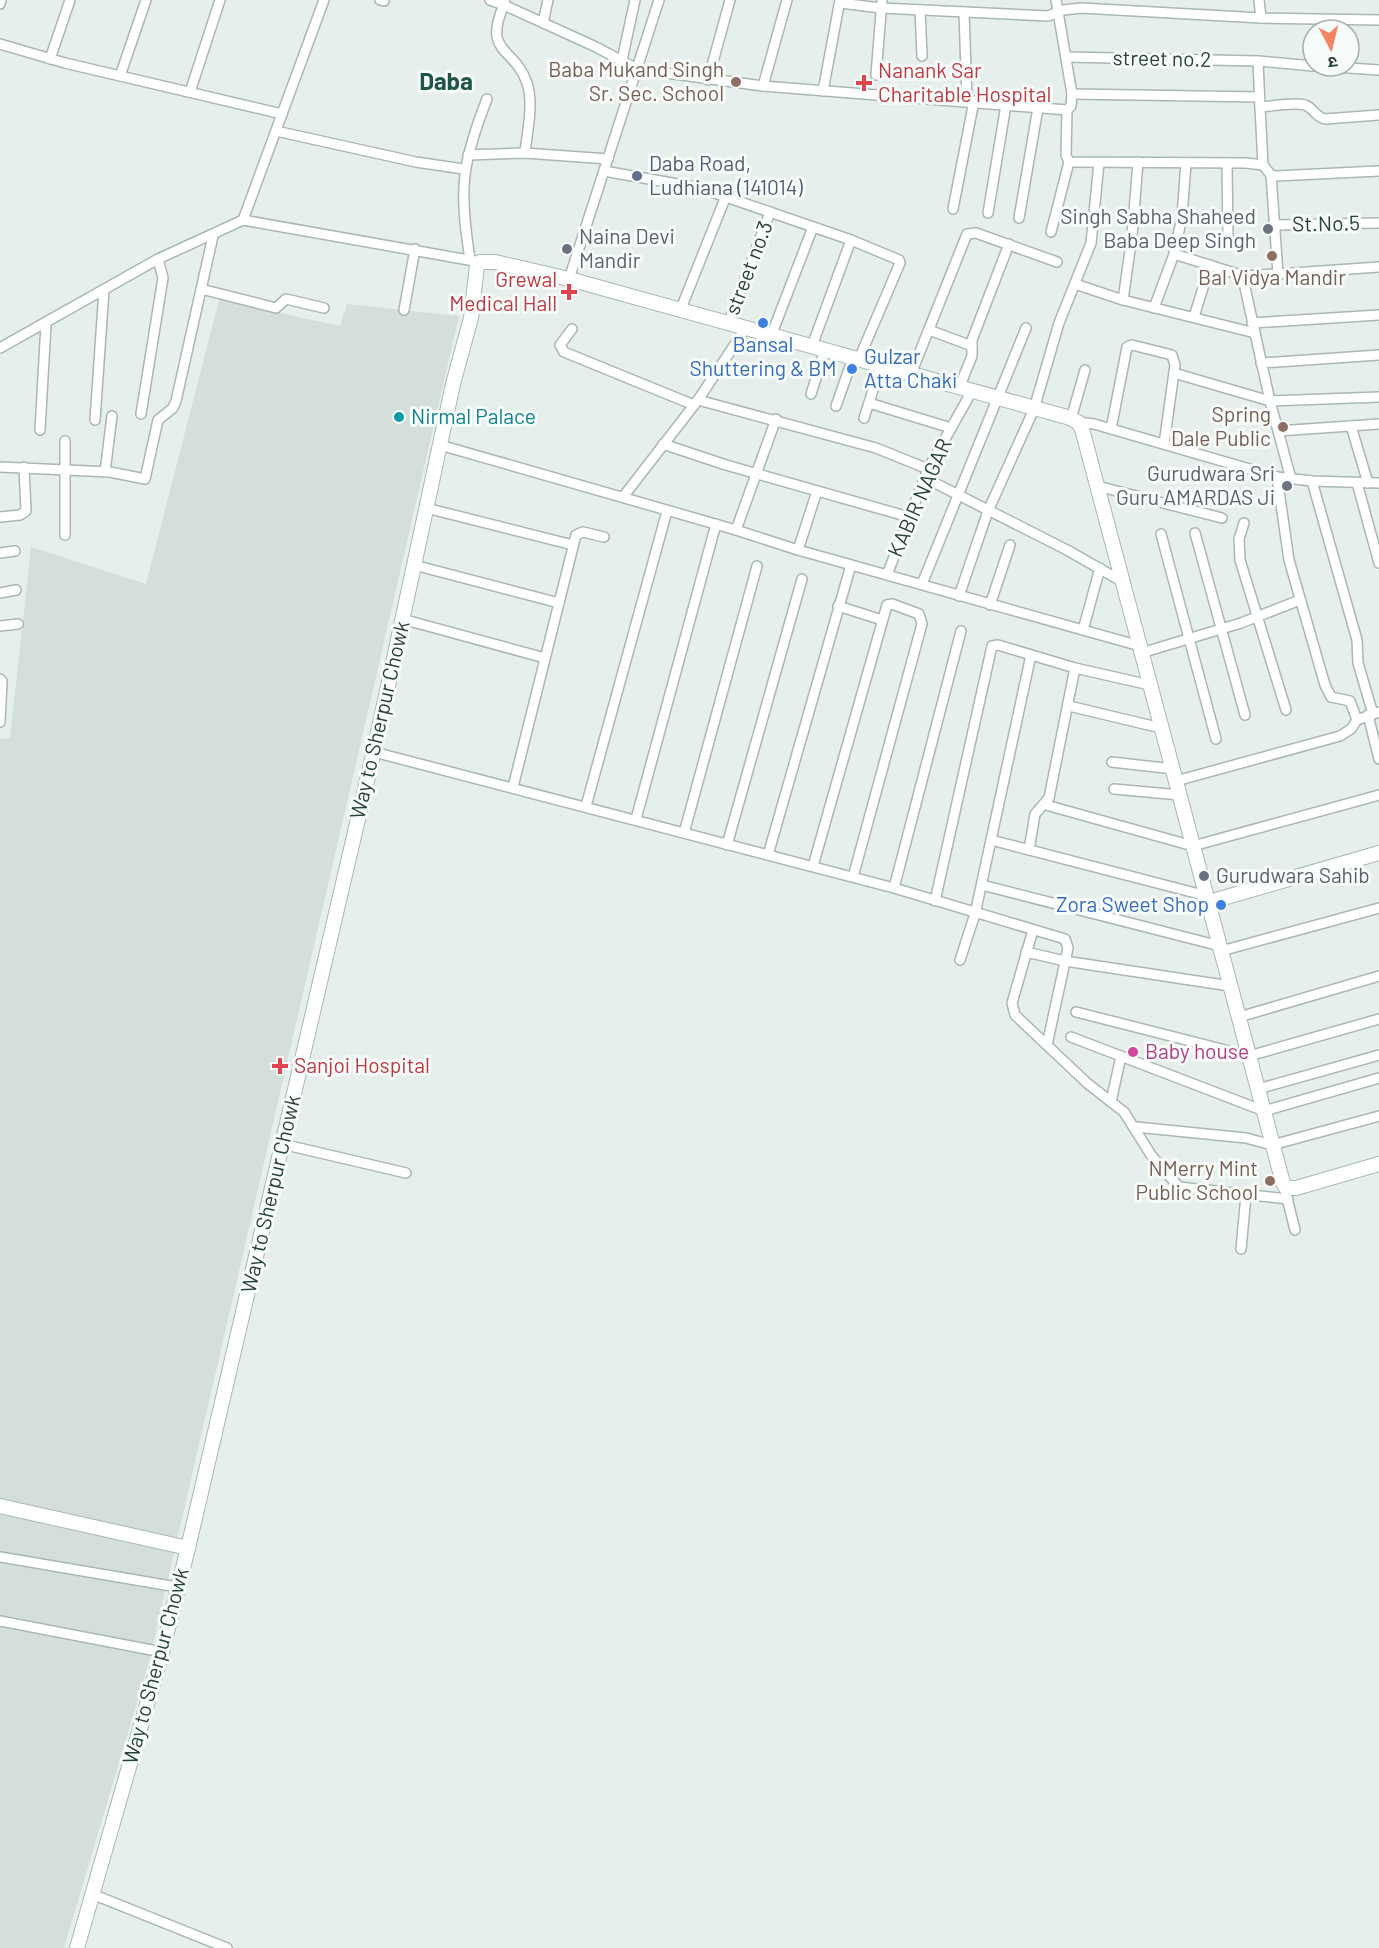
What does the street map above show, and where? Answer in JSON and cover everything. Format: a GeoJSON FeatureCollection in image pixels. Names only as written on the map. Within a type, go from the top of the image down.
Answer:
{"type":"FeatureCollection","features":[{"type":"Feature","properties":{"kind":"street"},"geometry":{"type":"LineString","coordinates":[[51,59],[70,0]]}},
{"type":"Feature","properties":{"kind":"street"},"geometry":{"type":"LineString","coordinates":[[120,76],[146,0]]}},
{"type":"Feature","properties":{"kind":"street"},"geometry":{"type":"LineString","coordinates":[[190,92],[220,0]]}},
{"type":"Feature","properties":{"kind":"street"},"geometry":{"type":"LineString","coordinates":[[243,220],[324,0]]}},
{"type":"Feature","properties":{"kind":"street"},"geometry":{"type":"LineString","coordinates":[[490,0],[504,3],[637,69],[763,86],[1066,110],[1071,106],[1072,94],[1056,0]]}},
{"type":"Feature","properties":{"kind":"street"},"geometry":{"type":"LineString","coordinates":[[543,23],[548,0]]}},
{"type":"Feature","properties":{"kind":"street"},"geometry":{"type":"LineString","coordinates":[[622,60],[635,0]]}},
{"type":"Feature","properties":{"kind":"street"},"geometry":{"type":"LineString","coordinates":[[569,279],[659,0]]}},
{"type":"Feature","properties":{"kind":"street"},"geometry":{"type":"LineString","coordinates":[[708,80],[730,0]]}},
{"type":"Feature","properties":{"kind":"street"},"geometry":{"type":"LineString","coordinates":[[763,86],[787,0]]}},
{"type":"Feature","properties":{"kind":"street"},"geometry":{"type":"LineString","coordinates":[[953,11],[954,0]]}},
{"type":"Feature","properties":{"kind":"street"},"geometry":{"type":"LineString","coordinates":[[1259,0],[1261,18]]}},
{"type":"Feature","properties":{"kind":"street"},"geometry":{"type":"LineString","coordinates":[[823,91],[840,2],[882,4],[920,10],[1048,16],[1070,9],[1106,8],[1261,18],[1379,20]]}},
{"type":"Feature","properties":{"kind":"street"},"geometry":{"type":"LineString","coordinates":[[504,3],[496,23],[496,35],[500,45],[526,80],[530,95],[525,153]]}},
{"type":"Feature","properties":{"kind":"street"},"geometry":{"type":"LineString","coordinates":[[876,75],[882,4]]}},
{"type":"Feature","properties":{"kind":"street"},"geometry":{"type":"LineString","coordinates":[[920,10],[922,56]]}},
{"type":"Feature","properties":{"kind":"street"},"geometry":{"type":"LineString","coordinates":[[953,209],[970,101],[964,12]]}},
{"type":"Feature","properties":{"kind":"street"},"geometry":{"type":"LineString","coordinates":[[0,44],[51,59],[282,114]]}},
{"type":"Feature","properties":{"kind":"street","name":"street no.2"},"geometry":{"type":"LineString","coordinates":[[1066,57],[1301,65]]}},
{"type":"Feature","properties":{"kind":"street"},"geometry":{"type":"LineString","coordinates":[[1258,62],[1263,165],[1271,175],[1278,274]]}},
{"type":"Feature","properties":{"kind":"street"},"geometry":{"type":"LineString","coordinates":[[1361,69],[1379,70]]}},
{"type":"Feature","properties":{"kind":"street"},"geometry":{"type":"LineString","coordinates":[[1072,94],[1301,104],[1311,108],[1317,116],[1324,118],[1379,115]]}},
{"type":"Feature","properties":{"kind":"street"},"geometry":{"type":"LineString","coordinates":[[475,261],[462,207],[463,170],[487,99]]}},
{"type":"Feature","properties":{"kind":"street"},"geometry":{"type":"LineString","coordinates":[[988,213],[1006,105]]}},
{"type":"Feature","properties":{"kind":"street"},"geometry":{"type":"LineString","coordinates":[[1019,218],[1038,108]]}},
{"type":"Feature","properties":{"kind":"street"},"geometry":{"type":"LineString","coordinates":[[1051,232],[1069,162],[1066,155],[1066,110]]}},
{"type":"Feature","properties":{"kind":"street"},"geometry":{"type":"LineString","coordinates":[[276,131],[463,170]]}},
{"type":"Feature","properties":{"kind":"street"},"geometry":{"type":"LineString","coordinates":[[468,155],[525,153],[608,159]]}},
{"type":"Feature","properties":{"kind":"street"},"geometry":{"type":"LineString","coordinates":[[1069,162],[1263,165]]}},
{"type":"Feature","properties":{"kind":"street"},"geometry":{"type":"LineString","coordinates":[[1123,300],[1132,236],[1138,162]]}},
{"type":"Feature","properties":{"kind":"street"},"geometry":{"type":"LineString","coordinates":[[958,596],[988,511],[1034,409],[1059,323],[1090,243],[1099,163]]}},
{"type":"Feature","properties":{"kind":"street"},"geometry":{"type":"LineString","coordinates":[[1154,308],[1174,254],[1182,217],[1186,163]]}},
{"type":"Feature","properties":{"kind":"street"},"geometry":{"type":"LineString","coordinates":[[1227,163],[1228,241]]}},
{"type":"Feature","properties":{"kind":"street"},"geometry":{"type":"LineString","coordinates":[[604,171],[668,180],[726,196],[851,240],[897,259],[900,263],[836,406]]}},
{"type":"Feature","properties":{"kind":"street"},"geometry":{"type":"LineString","coordinates":[[1271,175],[1306,176],[1379,171]]}},
{"type":"Feature","properties":{"kind":"street"},"geometry":{"type":"LineString","coordinates":[[680,311],[726,196]]}},
{"type":"Feature","properties":{"kind":"street","name":"street no.3"},"geometry":{"type":"LineString","coordinates":[[728,324],[770,212]]}},
{"type":"Feature","properties":{"kind":"street"},"geometry":{"type":"LineString","coordinates":[[0,348],[158,259],[213,236],[243,220],[475,261],[495,262],[569,279],[1277,477],[1312,481],[1379,483]]}},
{"type":"Feature","properties":{"kind":"street","name":"St.No.5"},"geometry":{"type":"LineString","coordinates":[[1273,225],[1379,224]]}},
{"type":"Feature","properties":{"kind":"street"},"geometry":{"type":"LineString","coordinates":[[771,336],[813,227]]}},
{"type":"Feature","properties":{"kind":"street"},"geometry":{"type":"LineString","coordinates":[[911,374],[964,237],[976,233],[1057,262]]}},
{"type":"Feature","properties":{"kind":"street"},"geometry":{"type":"LineString","coordinates":[[0,467],[105,472],[145,479],[158,420],[173,408],[176,400],[213,236]]}},
{"type":"Feature","properties":{"kind":"street"},"geometry":{"type":"LineString","coordinates":[[811,394],[818,348],[851,240]]}},
{"type":"Feature","properties":{"kind":"street","name":"KABIR NAGAR"},"geometry":{"type":"LineString","coordinates":[[886,575],[926,473],[951,428],[966,390],[972,346],[1009,244]]}},
{"type":"Feature","properties":{"kind":"street"},"geometry":{"type":"LineString","coordinates":[[404,310],[416,249]]}},
{"type":"Feature","properties":{"kind":"street"},"geometry":{"type":"LineString","coordinates":[[1174,254],[1244,276],[1379,267]]}},
{"type":"Feature","properties":{"kind":"street"},"geometry":{"type":"LineString","coordinates":[[141,414],[163,278],[158,259]]}},
{"type":"Feature","properties":{"kind":"street","name":"Way to Sherpur Chowk"},"geometry":{"type":"LineString","coordinates":[[77,1948],[162,1652],[188,1548],[374,752],[426,508],[471,318],[477,285],[475,261]]}},
{"type":"Feature","properties":{"kind":"street"},"geometry":{"type":"LineString","coordinates":[[1194,317],[1210,265]]}},
{"type":"Feature","properties":{"kind":"street"},"geometry":{"type":"LineString","coordinates":[[1244,276],[1245,296],[1270,401],[1292,479]]}},
{"type":"Feature","properties":{"kind":"street"},"geometry":{"type":"LineString","coordinates":[[1075,284],[1154,308],[1253,328],[1379,315]]}},
{"type":"Feature","properties":{"kind":"street"},"geometry":{"type":"LineString","coordinates":[[201,289],[276,308],[286,300],[324,308]]}},
{"type":"Feature","properties":{"kind":"street"},"geometry":{"type":"LineString","coordinates":[[94,420],[104,290]]}},
{"type":"Feature","properties":{"kind":"street"},"geometry":{"type":"LineString","coordinates":[[40,430],[46,324]]}},
{"type":"Feature","properties":{"kind":"street"},"geometry":{"type":"LineString","coordinates":[[922,584],[1026,328]]}},
{"type":"Feature","properties":{"kind":"street"},"geometry":{"type":"LineString","coordinates":[[572,329],[560,345],[564,352],[696,402],[776,419],[876,448],[926,473],[988,511],[1123,582]]}},
{"type":"Feature","properties":{"kind":"street"},"geometry":{"type":"LineString","coordinates":[[623,497],[696,402],[745,329]]}},
{"type":"Feature","properties":{"kind":"street"},"geometry":{"type":"LineString","coordinates":[[928,330],[972,346]]}},
{"type":"Feature","properties":{"kind":"street"},"geometry":{"type":"LineString","coordinates":[[1111,429],[1127,347],[1132,345],[1172,355],[1175,360],[1174,373],[1164,444]]}},
{"type":"Feature","properties":{"kind":"street"},"geometry":{"type":"LineString","coordinates":[[1261,363],[1379,355]]}},
{"type":"Feature","properties":{"kind":"street"},"geometry":{"type":"LineString","coordinates":[[864,418],[881,366]]}},
{"type":"Feature","properties":{"kind":"street"},"geometry":{"type":"LineString","coordinates":[[1074,421],[1085,370]]}},
{"type":"Feature","properties":{"kind":"street"},"geometry":{"type":"LineString","coordinates":[[1174,373],[1270,401],[1379,397]]}},
{"type":"Feature","properties":{"kind":"street"},"geometry":{"type":"LineString","coordinates":[[869,403],[951,428]]}},
{"type":"Feature","properties":{"kind":"street"},"geometry":{"type":"LineString","coordinates":[[105,472],[111,416]]}},
{"type":"Feature","properties":{"kind":"street"},"geometry":{"type":"LineString","coordinates":[[736,530],[776,419]]}},
{"type":"Feature","properties":{"kind":"street"},"geometry":{"type":"LineString","coordinates":[[1074,421],[1083,429],[1295,1230]]}},
{"type":"Feature","properties":{"kind":"street"},"geometry":{"type":"LineString","coordinates":[[1278,431],[1379,424]]}},
{"type":"Feature","properties":{"kind":"street"},"geometry":{"type":"LineString","coordinates":[[1351,426],[1368,483]]}},
{"type":"Feature","properties":{"kind":"street"},"geometry":{"type":"LineString","coordinates":[[65,441],[65,535]]}},
{"type":"Feature","properties":{"kind":"street"},"geometry":{"type":"LineString","coordinates":[[663,444],[909,517]]}},
{"type":"Feature","properties":{"kind":"street"},"geometry":{"type":"LineString","coordinates":[[440,446],[716,524],[851,566],[1083,630],[1141,649],[1188,640],[1300,600]]}},
{"type":"Feature","properties":{"kind":"street"},"geometry":{"type":"LineString","coordinates":[[0,517],[20,515],[26,511],[24,467]]}},
{"type":"Feature","properties":{"kind":"street"},"geometry":{"type":"LineString","coordinates":[[1277,477],[1289,560],[1328,693],[1331,697],[1350,701],[1357,720]]}},
{"type":"Feature","properties":{"kind":"street"},"geometry":{"type":"LineString","coordinates":[[1312,481],[1357,640],[1359,669],[1373,714],[1379,759]]}},
{"type":"Feature","properties":{"kind":"street"},"geometry":{"type":"LineString","coordinates":[[1357,483],[1379,563]]}},
{"type":"Feature","properties":{"kind":"street"},"geometry":{"type":"LineString","coordinates":[[1097,486],[1222,518]]}},
{"type":"Feature","properties":{"kind":"street"},"geometry":{"type":"LineString","coordinates":[[798,550],[817,491]]}},
{"type":"Feature","properties":{"kind":"street"},"geometry":{"type":"LineString","coordinates":[[426,508],[573,545]]}},
{"type":"Feature","properties":{"kind":"street"},"geometry":{"type":"LineString","coordinates":[[586,806],[667,511]]}},
{"type":"Feature","properties":{"kind":"street"},"geometry":{"type":"LineString","coordinates":[[1245,523],[1239,539],[1239,554],[1286,710]]}},
{"type":"Feature","properties":{"kind":"street"},"geometry":{"type":"LineString","coordinates":[[636,819],[716,524]]}},
{"type":"Feature","properties":{"kind":"street"},"geometry":{"type":"LineString","coordinates":[[513,787],[573,545],[579,533],[604,537]]}},
{"type":"Feature","properties":{"kind":"street"},"geometry":{"type":"LineString","coordinates":[[1195,533],[1245,715]]}},
{"type":"Feature","properties":{"kind":"street"},"geometry":{"type":"LineString","coordinates":[[1161,534],[1216,740]]}},
{"type":"Feature","properties":{"kind":"street"},"geometry":{"type":"LineString","coordinates":[[990,605],[1010,545]]}},
{"type":"Feature","properties":{"kind":"street"},"geometry":{"type":"LineString","coordinates":[[0,553],[15,551]]}},
{"type":"Feature","properties":{"kind":"street"},"geometry":{"type":"LineString","coordinates":[[414,565],[559,603]]}},
{"type":"Feature","properties":{"kind":"street"},"geometry":{"type":"LineString","coordinates":[[684,832],[757,566]]}},
{"type":"Feature","properties":{"kind":"street"},"geometry":{"type":"LineString","coordinates":[[768,855],[851,566]]}},
{"type":"Feature","properties":{"kind":"street"},"geometry":{"type":"LineString","coordinates":[[1083,630],[1100,568]]}},
{"type":"Feature","properties":{"kind":"street"},"geometry":{"type":"LineString","coordinates":[[727,845],[802,579]]}},
{"type":"Feature","properties":{"kind":"street"},"geometry":{"type":"LineString","coordinates":[[0,593],[16,590]]}},
{"type":"Feature","properties":{"kind":"street"},"geometry":{"type":"LineString","coordinates":[[813,866],[889,603],[919,614],[922,619],[854,877]]}},
{"type":"Feature","properties":{"kind":"street"},"geometry":{"type":"LineString","coordinates":[[838,606],[882,621]]}},
{"type":"Feature","properties":{"kind":"street"},"geometry":{"type":"LineString","coordinates":[[402,619],[545,658]]}},
{"type":"Feature","properties":{"kind":"street"},"geometry":{"type":"LineString","coordinates":[[0,626],[18,624]]}},
{"type":"Feature","properties":{"kind":"street"},"geometry":{"type":"LineString","coordinates":[[894,888],[961,631]]}},
{"type":"Feature","properties":{"kind":"street"},"geometry":{"type":"LineString","coordinates":[[935,901],[992,646],[998,645],[1076,668],[1150,685]]}},
{"type":"Feature","properties":{"kind":"street"},"geometry":{"type":"LineString","coordinates":[[960,960],[982,885],[1030,655]]}},
{"type":"Feature","properties":{"kind":"street"},"geometry":{"type":"LineString","coordinates":[[1029,850],[1035,814],[1046,805],[1076,668]]}},
{"type":"Feature","properties":{"kind":"street"},"geometry":{"type":"LineString","coordinates":[[0,679],[2,681],[0,722]]}},
{"type":"Feature","properties":{"kind":"street"},"geometry":{"type":"LineString","coordinates":[[1069,706],[1161,728]]}},
{"type":"Feature","properties":{"kind":"street"},"geometry":{"type":"LineString","coordinates":[[1112,762],[1175,775],[1340,736],[1351,729],[1357,720],[1373,714]]}},
{"type":"Feature","properties":{"kind":"street"},"geometry":{"type":"LineString","coordinates":[[374,752],[854,877],[1067,941],[1069,945],[1047,1045]]}},
{"type":"Feature","properties":{"kind":"street"},"geometry":{"type":"LineString","coordinates":[[1114,789],[1180,795]]}},
{"type":"Feature","properties":{"kind":"street"},"geometry":{"type":"LineString","coordinates":[[1046,805],[1193,846],[1379,795]]}},
{"type":"Feature","properties":{"kind":"street"},"geometry":{"type":"LineString","coordinates":[[991,840],[1208,899],[1379,853]]}},
{"type":"Feature","properties":{"kind":"street"},"geometry":{"type":"LineString","coordinates":[[982,885],[1221,949],[1379,908]]}},
{"type":"Feature","properties":{"kind":"street"},"geometry":{"type":"LineString","coordinates":[[1033,930],[1012,1010],[1047,1045],[1124,1112],[1136,1127],[1151,1155],[1179,1187],[1245,1195],[1286,1192],[1379,1164]]}},
{"type":"Feature","properties":{"kind":"street"},"geometry":{"type":"LineString","coordinates":[[1026,952],[1065,961],[1230,986]]}},
{"type":"Feature","properties":{"kind":"street"},"geometry":{"type":"LineString","coordinates":[[1239,1017],[1379,976]]}},
{"type":"Feature","properties":{"kind":"street"},"geometry":{"type":"LineString","coordinates":[[1076,1012],[1249,1056],[1379,1019]]}},
{"type":"Feature","properties":{"kind":"street"},"geometry":{"type":"LineString","coordinates":[[1071,1037],[1264,1111],[1379,1078]]}},
{"type":"Feature","properties":{"kind":"street"},"geometry":{"type":"LineString","coordinates":[[1258,1089],[1379,1055]]}},
{"type":"Feature","properties":{"kind":"street"},"geometry":{"type":"LineString","coordinates":[[1111,1102],[1121,1056]]}},
{"type":"Feature","properties":{"kind":"street"},"geometry":{"type":"LineString","coordinates":[[1136,1127],[1246,1138],[1272,1145],[1379,1116]]}},
{"type":"Feature","properties":{"kind":"street"},"geometry":{"type":"LineString","coordinates":[[282,1144],[406,1173]]}},
{"type":"Feature","properties":{"kind":"street"},"geometry":{"type":"LineString","coordinates":[[1240,1249],[1245,1195]]}},
{"type":"Feature","properties":{"kind":"street"},"geometry":{"type":"LineString","coordinates":[[0,1506],[188,1548]]}},
{"type":"Feature","properties":{"kind":"street"},"geometry":{"type":"LineString","coordinates":[[0,1557],[177,1587]]}},
{"type":"Feature","properties":{"kind":"street"},"geometry":{"type":"LineString","coordinates":[[0,1621],[162,1652]]}},
{"type":"Feature","properties":{"kind":"street"},"geometry":{"type":"LineString","coordinates":[[92,1894],[227,1948]]}},
{"type":"Feature","properties":{"kind":"shaded area"},"geometry":{"type":"Polygon","coordinates":[[[219,300],[340,326],[347,304],[459,316],[149,1662],[64,1948],[0,1948],[0,739],[10,738],[31,547],[146,584],[219,300]]]}},
{"type":"Feature","properties":{"kind":"place","name":"Baba Mukand Singh Sr. Sec. School"},"geometry":{"type":"Point","coordinates":[736,82]}},
{"type":"Feature","properties":{"kind":"place","name":"Nanank Sar Charitable Hospital"},"geometry":{"type":"Point","coordinates":[864,83]}},
{"type":"Feature","properties":{"kind":"place","name":"Daba Road, Ludhiana (141014)"},"geometry":{"type":"Point","coordinates":[637,176]}},
{"type":"Feature","properties":{"kind":"place","name":"Singh Sabha Shaheed Baba Deep Singh"},"geometry":{"type":"Point","coordinates":[1268,229]}},
{"type":"Feature","properties":{"kind":"place","name":"Naina Devi Mandir"},"geometry":{"type":"Point","coordinates":[567,249]}},
{"type":"Feature","properties":{"kind":"place","name":"Bal Vidya Mandir"},"geometry":{"type":"Point","coordinates":[1272,256]}},
{"type":"Feature","properties":{"kind":"place","name":"Grewal Medical Hall"},"geometry":{"type":"Point","coordinates":[569,292]}},
{"type":"Feature","properties":{"kind":"place","name":"Bansal Shuttering & BM"},"geometry":{"type":"Point","coordinates":[763,323]}},
{"type":"Feature","properties":{"kind":"place","name":"Gulzar Atta Chaki"},"geometry":{"type":"Point","coordinates":[852,369]}},
{"type":"Feature","properties":{"kind":"place","name":"Nirmal Palace"},"geometry":{"type":"Point","coordinates":[399,417]}},
{"type":"Feature","properties":{"kind":"place","name":"Spring Dale Public"},"geometry":{"type":"Point","coordinates":[1283,427]}},
{"type":"Feature","properties":{"kind":"place","name":"Gurudwara Sri Guru AMARDAS Ji"},"geometry":{"type":"Point","coordinates":[1287,486]}},
{"type":"Feature","properties":{"kind":"place","name":"Gurudwara Sahib"},"geometry":{"type":"Point","coordinates":[1204,876]}},
{"type":"Feature","properties":{"kind":"place","name":"Zora Sweet Shop"},"geometry":{"type":"Point","coordinates":[1221,905]}},
{"type":"Feature","properties":{"kind":"place","name":"Baby house"},"geometry":{"type":"Point","coordinates":[1133,1052]}},
{"type":"Feature","properties":{"kind":"place","name":"Sanjoi Hospital"},"geometry":{"type":"Point","coordinates":[280,1066]}},
{"type":"Feature","properties":{"kind":"place","name":"NMerry Mint Public School"},"geometry":{"type":"Point","coordinates":[1270,1181]}},
{"type":"Feature","properties":{"kind":"district","name":"Daba"},"geometry":{"type":"Point","coordinates":[446,82]}}]}
